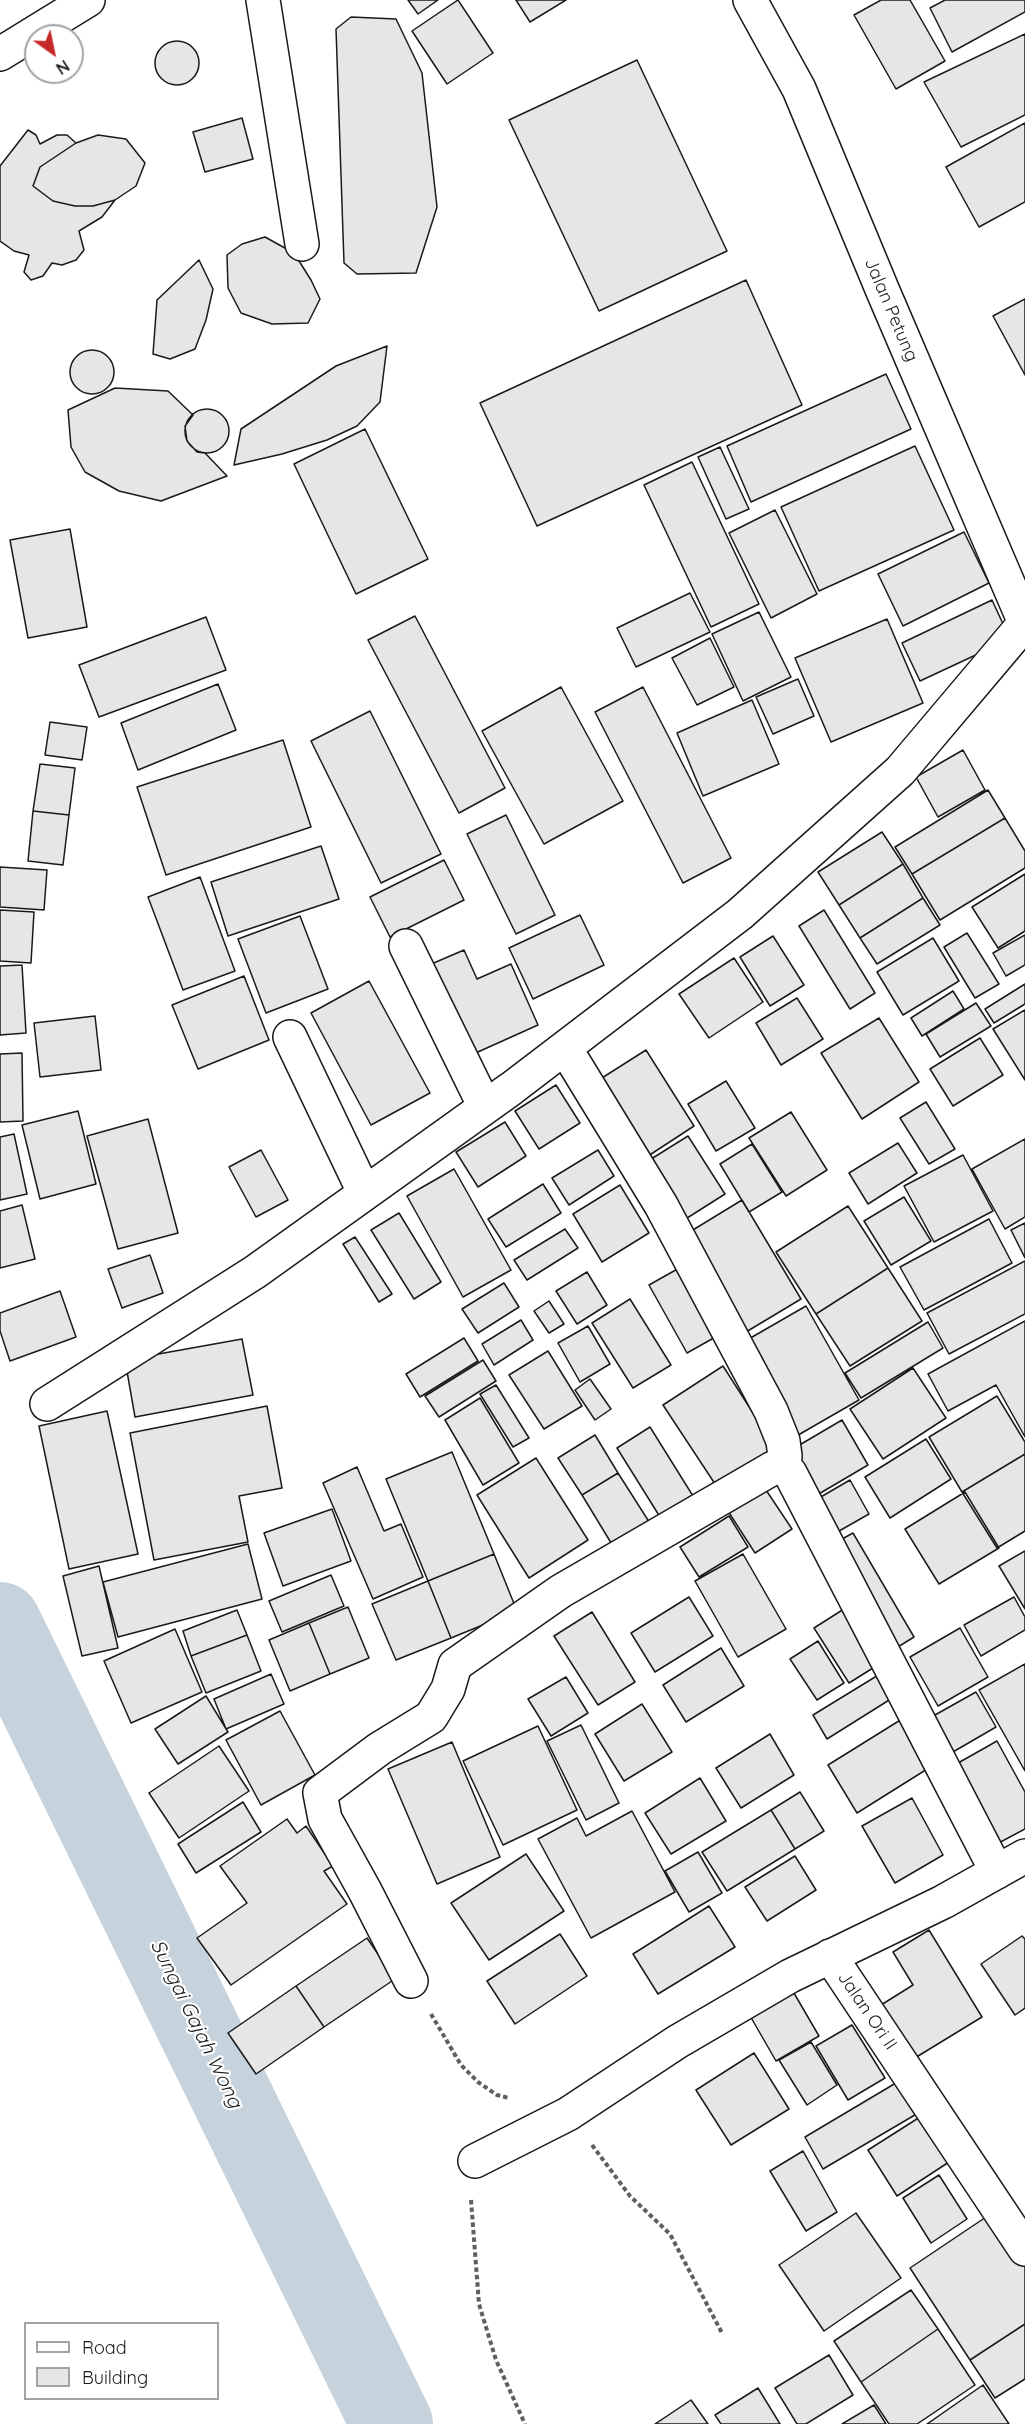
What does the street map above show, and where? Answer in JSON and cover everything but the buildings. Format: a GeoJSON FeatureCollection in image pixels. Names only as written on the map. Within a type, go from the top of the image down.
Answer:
{"type":"FeatureCollection","features":[{"type":"Feature","properties":{"kind":"street"},"geometry":{"type":"LineString","coordinates":[[0,54],[88,0]]}},
{"type":"Feature","properties":{"kind":"street"},"geometry":{"type":"LineString","coordinates":[[263,0],[303,244]]}},
{"type":"Feature","properties":{"kind":"street","name":"Jalan Petung"},"geometry":{"type":"LineString","coordinates":[[750,0],[799,89],[886,300],[1025,623]]}},
{"type":"Feature","properties":{"kind":"street"},"geometry":{"type":"LineString","coordinates":[[46,1404],[255,1272],[565,1048],[740,914],[900,771],[1025,623]]}},
{"type":"Feature","properties":{"kind":"street"},"geometry":{"type":"LineString","coordinates":[[406,946],[485,1107]]}},
{"type":"Feature","properties":{"kind":"street"},"geometry":{"type":"LineString","coordinates":[[290,1037],[364,1192]]}},
{"type":"Feature","properties":{"kind":"street"},"geometry":{"type":"LineString","coordinates":[[565,1048],[661,1205],[771,1411],[783,1441],[784,1468]]}},
{"type":"Feature","properties":{"kind":"street"},"geometry":{"type":"LineString","coordinates":[[411,1981],[365,1890],[325,1819],[320,1793],[379,1749],[432,1717],[448,1689],[455,1665],[561,1591],[773,1468],[784,1468],[790,1473],[1011,1864]]}},
{"type":"Feature","properties":{"kind":"street","name":"Jalan Ori II"},"geometry":{"type":"LineString","coordinates":[[1011,1864],[943,1902],[830,1956],[1025,2249]]}},
{"type":"Feature","properties":{"kind":"street"},"geometry":{"type":"LineString","coordinates":[[475,2161],[568,2114],[677,2042],[790,1976],[830,1956]]}},
{"type":"Feature","properties":{"kind":"path"},"geometry":{"type":"LineString","coordinates":[[411,1981],[461,2065],[478,2082],[497,2095],[568,2114],[630,2196],[670,2234],[722,2333]]}},
{"type":"Feature","properties":{"kind":"path"},"geometry":{"type":"LineString","coordinates":[[475,2161],[471,2183],[471,2213],[479,2304],[496,2360],[525,2424]]}},
{"type":"Feature","properties":{"kind":"waterway","name":"Sungai Gajah Wong"},"geometry":{"type":"LineString","coordinates":[[0,1623],[392,2424]]}}]}
